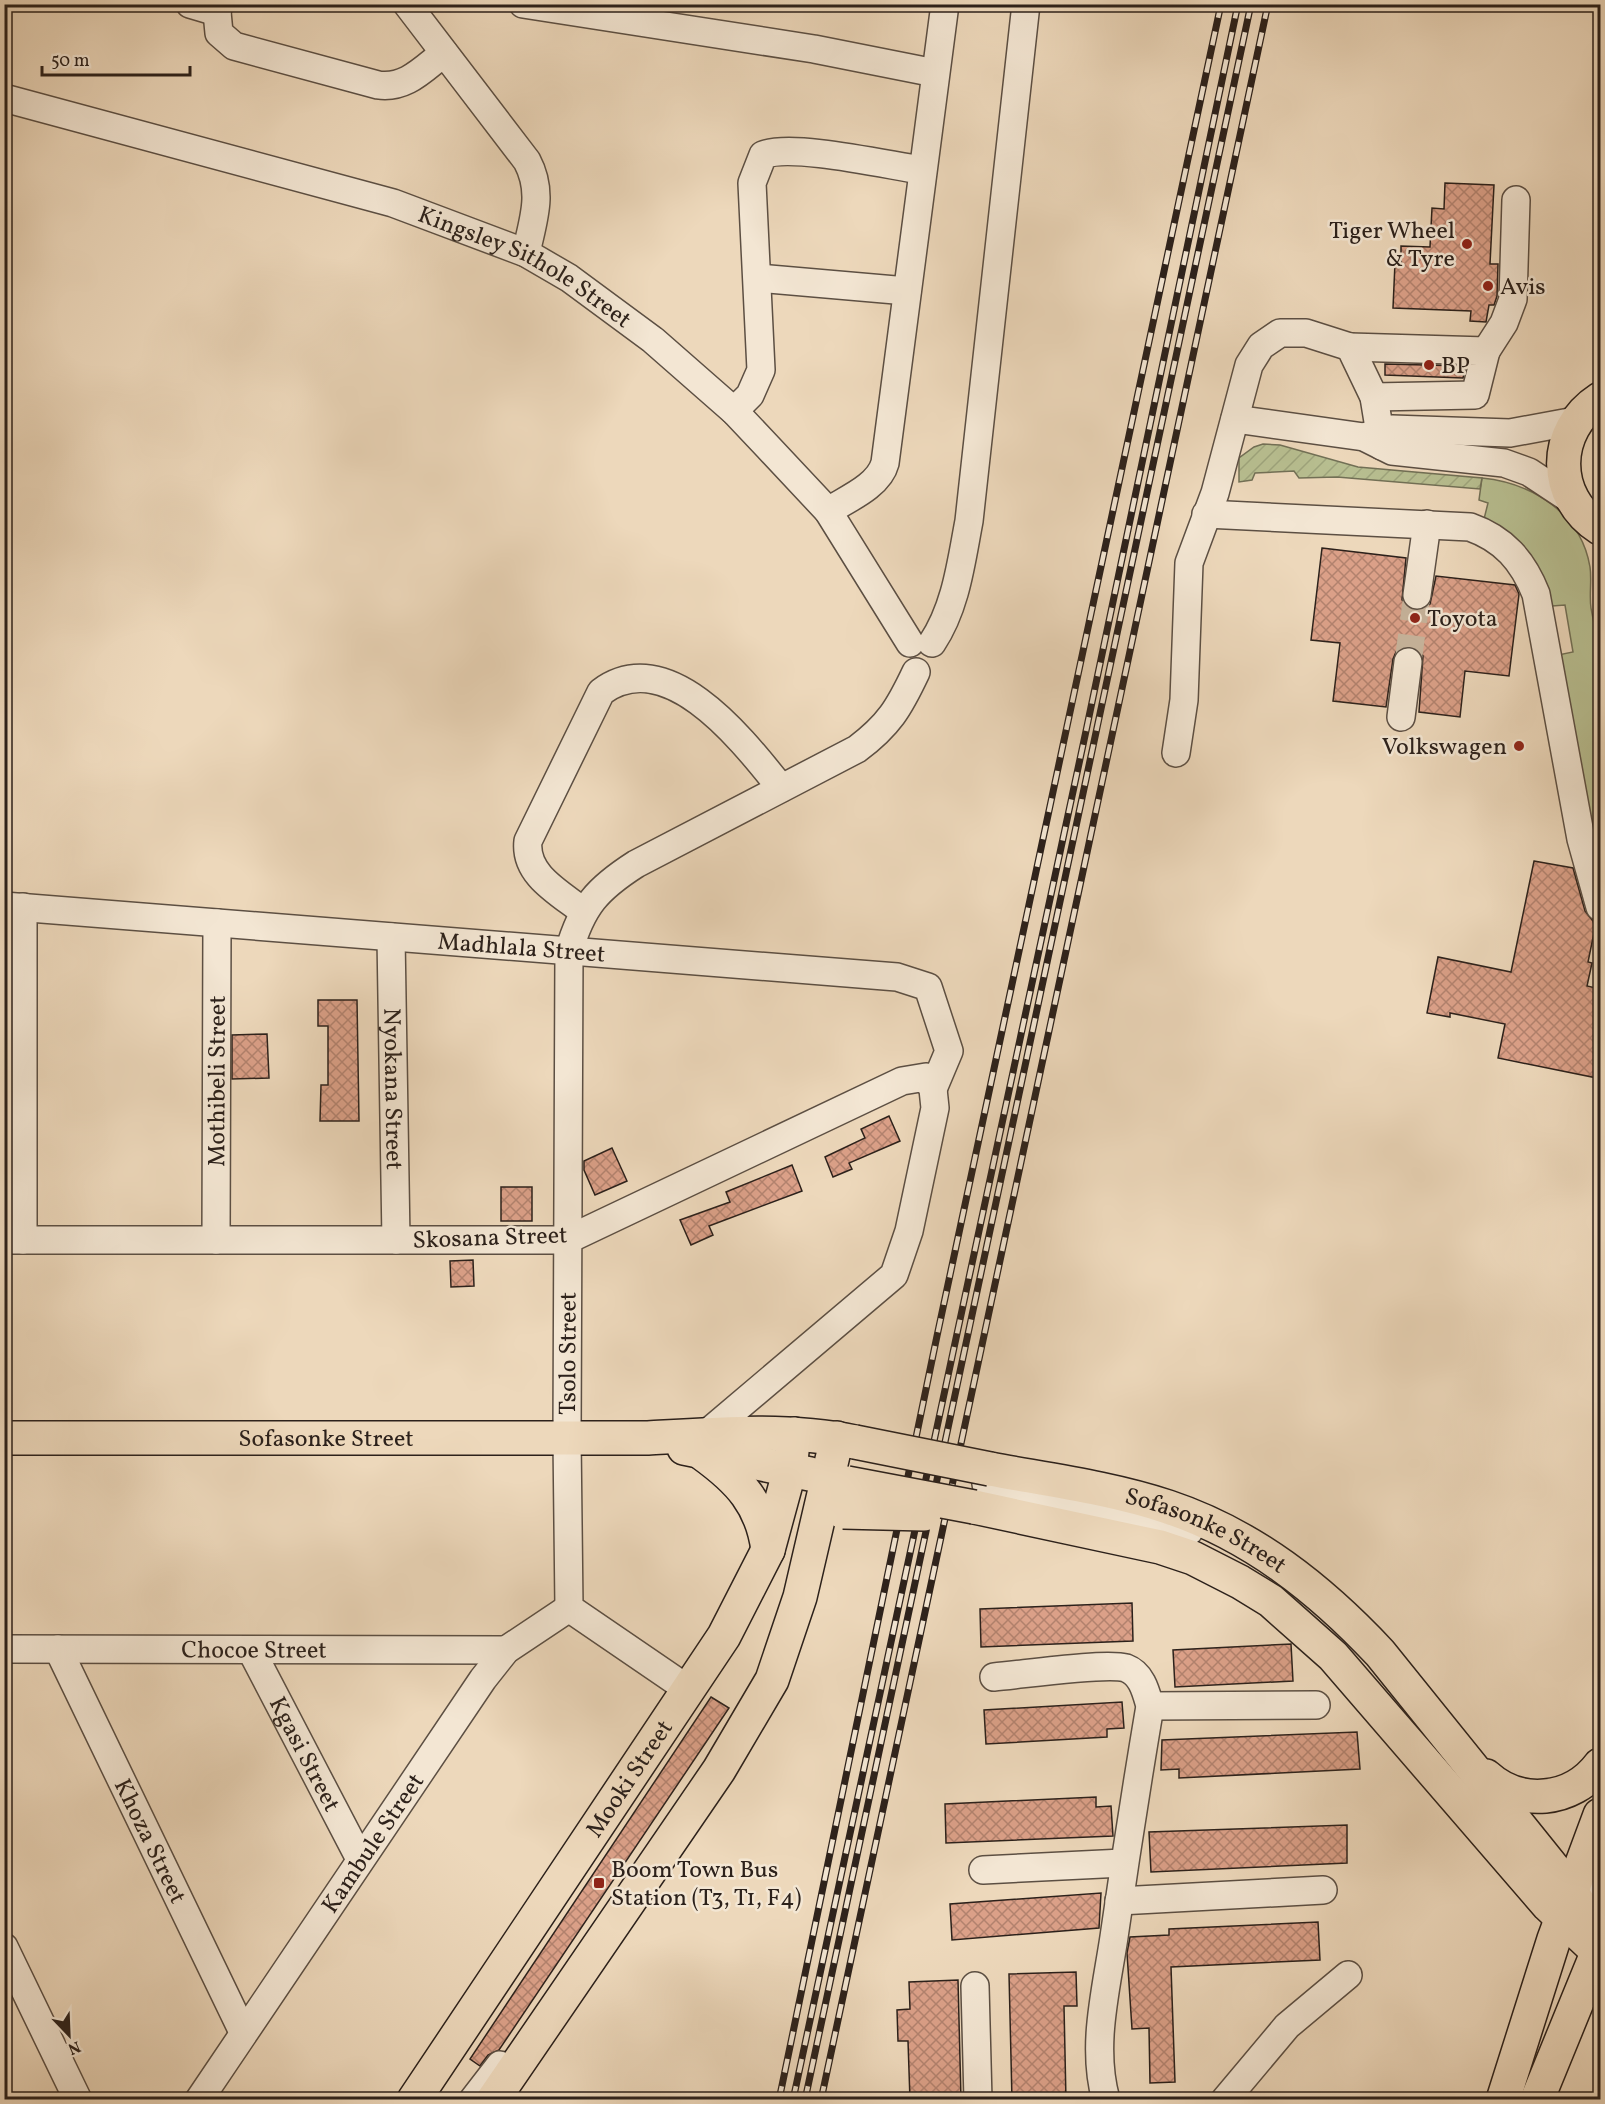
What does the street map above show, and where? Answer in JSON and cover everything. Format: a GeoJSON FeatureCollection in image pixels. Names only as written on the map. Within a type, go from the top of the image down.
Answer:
{"type":"FeatureCollection","features":[{"type":"Feature","properties":{"kind":"main road"},"geometry":{"type":"LineString","coordinates":[[1592,522],[1565,482],[1562,460],[1567,439],[1587,410],[1600,373]]}},
{"type":"Feature","properties":{"kind":"main road","name":"Sofasonke Street"},"geometry":{"type":"LineString","coordinates":[[702,1443],[794,1434],[830,1474]]}},
{"type":"Feature","properties":{"kind":"main road","name":"Mooki Street"},"geometry":{"type":"LineString","coordinates":[[794,1434],[830,1474]]}},
{"type":"Feature","properties":{"kind":"main road","name":"Sofasonke Street"},"geometry":{"type":"LineString","coordinates":[[4,1438],[648,1438],[702,1443],[830,1474],[978,1494],[1128,1496],[1168,1507],[1211,1524],[1254,1547],[1285,1567],[1347,1618],[1380,1653],[1464,1758],[1586,1924]]}},
{"type":"Feature","properties":{"kind":"main road"},"geometry":{"type":"LineString","coordinates":[[702,1443],[750,1498],[765,1528],[768,1550]]}},
{"type":"Feature","properties":{"kind":"main road","name":"Mooki Street"},"geometry":{"type":"LineString","coordinates":[[414,2100],[689,1690],[742,1606],[768,1550],[830,1474]]}},
{"type":"Feature","properties":{"kind":"main road","name":"Mooki Street"},"geometry":{"type":"LineString","coordinates":[[493,2100],[699,1799],[772,1680],[788,1638],[830,1474]]}},
{"type":"Feature","properties":{"kind":"main road","name":"Sofasonke Street"},"geometry":{"type":"LineString","coordinates":[[978,1494],[1027,1518],[1121,1537],[1171,1551],[1240,1582],[1271,1601],[1333,1656],[1520,1872],[1586,1924]]}},
{"type":"Feature","properties":{"kind":"main road"},"geometry":{"type":"LineString","coordinates":[[1464,1758],[1498,1787],[1521,1796],[1537,1798],[1581,1785],[1600,1765]]}},
{"type":"Feature","properties":{"kind":"main road"},"geometry":{"type":"LineString","coordinates":[[1537,2100],[1571,2021],[1600,1815]]}},
{"type":"Feature","properties":{"kind":"main road"},"geometry":{"type":"LineString","coordinates":[[1493,2100],[1534,1950],[1534,1917],[1520,1872]]}},
{"type":"Feature","properties":{"kind":"main road"},"geometry":{"type":"LineString","coordinates":[[1503,2100],[1586,1924]]}},
{"type":"Feature","properties":{"kind":"main road"},"geometry":{"type":"LineString","coordinates":[[1571,2021],[1590,2005],[1600,2001]]}},
{"type":"Feature","properties":{"kind":"street"},"geometry":{"type":"LineString","coordinates":[[190,4],[218,8],[219,33],[234,46],[378,86],[396,86],[404,83],[444,53]]}},
{"type":"Feature","properties":{"kind":"street"},"geometry":{"type":"LineString","coordinates":[[407,4],[534,173],[538,200],[526,253]]}},
{"type":"Feature","properties":{"kind":"street"},"geometry":{"type":"LineString","coordinates":[[523,4],[814,49],[935,74]]}},
{"type":"Feature","properties":{"kind":"street"},"geometry":{"type":"LineString","coordinates":[[828,512],[870,484],[883,470],[921,170],[945,4]]}},
{"type":"Feature","properties":{"kind":"street"},"geometry":{"type":"LineString","coordinates":[[921,643],[944,625],[951,605],[969,521],[1026,4]]}},
{"type":"Feature","properties":{"kind":"street","name":"Kingsley Sithole Street"},"geometry":{"type":"LineString","coordinates":[[4,98],[393,203],[526,253],[609,306],[653,340],[734,411],[828,512],[921,643]]}},
{"type":"Feature","properties":{"kind":"street"},"geometry":{"type":"LineString","coordinates":[[734,411],[750,395],[761,370],[752,183],[763,156],[771,152],[801,152],[921,170]]}},
{"type":"Feature","properties":{"kind":"street"},"geometry":{"type":"LineString","coordinates":[[1374,398],[1476,395],[1486,351],[1504,323],[1513,299],[1516,200]]}},
{"type":"Feature","properties":{"kind":"street"},"geometry":{"type":"LineString","coordinates":[[758,278],[907,291]]}},
{"type":"Feature","properties":{"kind":"street"},"geometry":{"type":"LineString","coordinates":[[1176,753],[1185,689],[1189,563],[1215,493],[1249,365],[1261,346],[1280,333],[1306,333],[1350,347],[1486,351]]}},
{"type":"Feature","properties":{"kind":"street"},"geometry":{"type":"LineString","coordinates":[[1350,347],[1374,398],[1376,439]]}},
{"type":"Feature","properties":{"kind":"street"},"geometry":{"type":"LineString","coordinates":[[1376,439],[1392,429],[1510,433],[1587,410]]}},
{"type":"Feature","properties":{"kind":"street"},"geometry":{"type":"LineString","coordinates":[[1235,419],[1376,439],[1392,451],[1515,466],[1529,472],[1592,522]]}},
{"type":"Feature","properties":{"kind":"street"},"geometry":{"type":"LineString","coordinates":[[1206,514],[1470,527],[1483,532],[1513,553],[1529,576],[1541,612],[1581,839],[1600,907]]}},
{"type":"Feature","properties":{"kind":"street"},"geometry":{"type":"LineString","coordinates":[[1417,595],[1427,524]]}},
{"type":"Feature","properties":{"kind":"street","name":"Tsolo Street"},"geometry":{"type":"LineString","coordinates":[[569,1608],[567,1240],[569,951],[577,922],[610,881],[636,864],[857,748],[877,734],[898,710],[916,672],[905,662],[904,651],[921,643]]}},
{"type":"Feature","properties":{"kind":"street"},"geometry":{"type":"LineString","coordinates":[[1401,717],[1408,662]]}},
{"type":"Feature","properties":{"kind":"street"},"geometry":{"type":"LineString","coordinates":[[584,912],[533,870],[526,852],[528,841],[601,692],[614,682],[639,677],[662,681],[709,709],[742,740],[781,788]]}},
{"type":"Feature","properties":{"kind":"street"},"geometry":{"type":"LineString","coordinates":[[14,906],[14,1240]]}},
{"type":"Feature","properties":{"kind":"street","name":"Madhlala Street"},"geometry":{"type":"LineString","coordinates":[[14,906],[897,977],[928,987],[949,1051],[933,1089]]}},
{"type":"Feature","properties":{"kind":"street","name":"Mothibeli Street"},"geometry":{"type":"LineString","coordinates":[[216,1240],[217,923]]}},
{"type":"Feature","properties":{"kind":"street","name":"Nyokana Street"},"geometry":{"type":"LineString","coordinates":[[391,937],[396,1240]]}},
{"type":"Feature","properties":{"kind":"street","name":"Skosana Street"},"geometry":{"type":"LineString","coordinates":[[14,1240],[567,1240],[902,1081],[926,1077],[933,1089]]}},
{"type":"Feature","properties":{"kind":"street"},"geometry":{"type":"LineString","coordinates":[[702,1443],[894,1275],[909,1232],[935,1108],[933,1089]]}},
{"type":"Feature","properties":{"kind":"street","name":"Mooki Street"},"geometry":{"type":"LineString","coordinates":[[431,2100],[743,1631],[767,1586],[783,1546],[830,1474]]}},
{"type":"Feature","properties":{"kind":"street","name":"Mooki Street"},"geometry":{"type":"LineString","coordinates":[[473,2100],[528,2030],[681,1804],[759,1681],[790,1607],[830,1474]]}},
{"type":"Feature","properties":{"kind":"street"},"geometry":{"type":"LineString","coordinates":[[978,1494],[1163,1534],[1199,1547],[1289,1600],[1349,1655],[1411,1726],[1532,1877],[1586,1924],[1600,1875]]}},
{"type":"Feature","properties":{"kind":"street"},"geometry":{"type":"LineString","coordinates":[[569,1608],[689,1690]]}},
{"type":"Feature","properties":{"kind":"street","name":"Kambule Street"},"geometry":{"type":"LineString","coordinates":[[199,2100],[483,1679],[506,1650],[569,1608]]}},
{"type":"Feature","properties":{"kind":"street","name":"Chocoe Street"},"geometry":{"type":"LineString","coordinates":[[4,1649],[506,1650]]}},
{"type":"Feature","properties":{"kind":"street","name":"Khoza Street"},"geometry":{"type":"LineString","coordinates":[[58,1649],[243,2032]]}},
{"type":"Feature","properties":{"kind":"street","name":"Kgasi Street"},"geometry":{"type":"LineString","coordinates":[[251,1650],[360,1859]]}},
{"type":"Feature","properties":{"kind":"street"},"geometry":{"type":"LineString","coordinates":[[994,1677],[1107,1667],[1127,1668],[1142,1681],[1150,1706],[1123,1863],[1099,2043],[1100,2077],[1106,2100]]}},
{"type":"Feature","properties":{"kind":"street"},"geometry":{"type":"LineString","coordinates":[[1150,1706],[1316,1705]]}},
{"type":"Feature","properties":{"kind":"street"},"geometry":{"type":"LineString","coordinates":[[984,1870],[1123,1863]]}},
{"type":"Feature","properties":{"kind":"street"},"geometry":{"type":"LineString","coordinates":[[1119,1901],[1323,1890]]}},
{"type":"Feature","properties":{"kind":"street"},"geometry":{"type":"LineString","coordinates":[[4,1947],[78,2100]]}},
{"type":"Feature","properties":{"kind":"street"},"geometry":{"type":"LineString","coordinates":[[1225,2100],[1287,2026],[1348,1975]]}},
{"type":"Feature","properties":{"kind":"street"},"geometry":{"type":"LineString","coordinates":[[975,1986],[978,2100]]}},
{"type":"Feature","properties":{"kind":"green space"},"geometry":{"type":"Polygon","coordinates":[[[1263,444],[1280,445],[1358,467],[1482,478],[1480,489],[1337,477],[1299,478],[1294,471],[1255,473],[1252,480],[1239,482],[1239,458],[1254,447],[1263,444]]]}},
{"type":"Feature","properties":{"kind":"green space"},"geometry":{"type":"Polygon","coordinates":[[[1482,478],[1519,486],[1551,504],[1565,516],[1585,548],[1591,577],[1591,608],[1600,655],[1600,822],[1592,823],[1558,655],[1573,652],[1565,605],[1552,606],[1484,519],[1488,503],[1479,500],[1482,478]]]}},
{"type":"Feature","properties":{"kind":"building"},"geometry":{"type":"Polygon","coordinates":[[[1445,183],[1494,185],[1490,264],[1498,264],[1497,296],[1494,305],[1489,305],[1486,322],[1470,321],[1471,311],[1393,308],[1395,263],[1401,263],[1401,246],[1430,247],[1432,208],[1444,209],[1445,183]]]}},
{"type":"Feature","properties":{"kind":"building"},"geometry":{"type":"Polygon","coordinates":[[[1385,364],[1466,366],[1463,378],[1385,375],[1385,364]]]}},
{"type":"Feature","properties":{"kind":"building","name":"Toyota"},"geometry":{"type":"Polygon","coordinates":[[[1322,548],[1406,558],[1402,600],[1414,610],[1423,609],[1430,604],[1436,576],[1515,585],[1519,594],[1509,676],[1465,671],[1460,717],[1419,712],[1423,656],[1417,649],[1402,647],[1393,659],[1386,707],[1333,701],[1340,643],[1311,640],[1322,548]]]}},
{"type":"Feature","properties":{"kind":"building"},"geometry":{"type":"Polygon","coordinates":[[[1534,861],[1573,868],[1585,911],[1593,921],[1595,928],[1588,962],[1592,963],[1587,986],[1600,989],[1600,1058],[1597,1078],[1498,1058],[1505,1024],[1450,1013],[1450,1017],[1427,1013],[1438,957],[1511,972],[1534,861]]]}},
{"type":"Feature","properties":{"kind":"building"},"geometry":{"type":"Polygon","coordinates":[[[318,1000],[357,1000],[359,1121],[320,1121],[321,1085],[328,1085],[328,1026],[318,1026],[318,1000]]]}},
{"type":"Feature","properties":{"kind":"building"},"geometry":{"type":"Polygon","coordinates":[[[267,1034],[269,1078],[232,1079],[232,1035],[267,1034]]]}},
{"type":"Feature","properties":{"kind":"building"},"geometry":{"type":"Polygon","coordinates":[[[889,1116],[900,1141],[849,1163],[852,1169],[833,1177],[825,1157],[865,1138],[861,1129],[889,1116]]]}},
{"type":"Feature","properties":{"kind":"building"},"geometry":{"type":"Polygon","coordinates":[[[612,1148],[627,1181],[595,1195],[584,1170],[584,1161],[612,1148]]]}},
{"type":"Feature","properties":{"kind":"building"},"geometry":{"type":"Polygon","coordinates":[[[792,1165],[802,1191],[709,1226],[713,1235],[691,1245],[680,1220],[730,1202],[726,1192],[792,1165]]]}},
{"type":"Feature","properties":{"kind":"building"},"geometry":{"type":"Polygon","coordinates":[[[501,1187],[532,1187],[532,1221],[501,1221],[501,1187]]]}},
{"type":"Feature","properties":{"kind":"building"},"geometry":{"type":"Polygon","coordinates":[[[473,1260],[474,1286],[451,1287],[450,1261],[473,1260]]]}},
{"type":"Feature","properties":{"kind":"building"},"geometry":{"type":"Polygon","coordinates":[[[1132,1603],[1133,1641],[981,1647],[980,1609],[1132,1603]]]}},
{"type":"Feature","properties":{"kind":"building"},"geometry":{"type":"Polygon","coordinates":[[[1291,1644],[1293,1681],[1175,1687],[1173,1650],[1291,1644]]]}},
{"type":"Feature","properties":{"kind":"building","name":"Boom Town Bus Station (T3, T1, F4)"},"geometry":{"type":"Polygon","coordinates":[[[711,1697],[729,1708],[499,2050],[488,2055],[480,2066],[470,2059],[711,1697]]]}},
{"type":"Feature","properties":{"kind":"building"},"geometry":{"type":"Polygon","coordinates":[[[1122,1702],[1124,1728],[1107,1729],[1107,1737],[986,1744],[984,1710],[1122,1702]]]}},
{"type":"Feature","properties":{"kind":"building"},"geometry":{"type":"Polygon","coordinates":[[[1357,1732],[1360,1769],[1179,1778],[1179,1769],[1161,1770],[1162,1740],[1357,1732]]]}},
{"type":"Feature","properties":{"kind":"building"},"geometry":{"type":"Polygon","coordinates":[[[1096,1797],[1096,1807],[1111,1806],[1113,1836],[946,1843],[945,1804],[1096,1797]]]}},
{"type":"Feature","properties":{"kind":"building"},"geometry":{"type":"Polygon","coordinates":[[[1347,1825],[1347,1863],[1151,1872],[1149,1832],[1347,1825]]]}},
{"type":"Feature","properties":{"kind":"building"},"geometry":{"type":"Polygon","coordinates":[[[1101,1893],[1099,1928],[952,1940],[950,1904],[1101,1893]]]}},
{"type":"Feature","properties":{"kind":"building"},"geometry":{"type":"Polygon","coordinates":[[[1318,1922],[1320,1960],[1171,1967],[1175,2082],[1150,2083],[1149,2028],[1132,2029],[1127,1953],[1130,1937],[1169,1935],[1169,1929],[1318,1922]]]}},
{"type":"Feature","properties":{"kind":"building"},"geometry":{"type":"Polygon","coordinates":[[[1076,1972],[1077,2006],[1064,2006],[1066,2100],[1012,2100],[1009,1974],[1076,1972]]]}},
{"type":"Feature","properties":{"kind":"building"},"geometry":{"type":"Polygon","coordinates":[[[958,1980],[961,2100],[910,2100],[908,2041],[898,2041],[897,2010],[910,2009],[909,1982],[958,1980]]]}},
{"type":"Feature","properties":{"kind":"tunnel"},"geometry":{"type":"LineString","coordinates":[[1408,662],[1417,595]]}},
{"type":"Feature","properties":{"kind":"railway"},"geometry":{"type":"LineString","coordinates":[[779,2100],[937,1336],[1221,4]]}},
{"type":"Feature","properties":{"kind":"railway"},"geometry":{"type":"LineString","coordinates":[[793,2100],[1086,731],[1238,4]]}},
{"type":"Feature","properties":{"kind":"railway"},"geometry":{"type":"LineString","coordinates":[[805,2100],[1251,4]]}},
{"type":"Feature","properties":{"kind":"railway"},"geometry":{"type":"LineString","coordinates":[[821,2100],[1268,4]]}},
{"type":"Feature","properties":{"kind":"place","name":"Tiger Wheel & Tyre"},"geometry":{"type":"Point","coordinates":[1467,244]}},
{"type":"Feature","properties":{"kind":"place","name":"Avis"},"geometry":{"type":"Point","coordinates":[1488,286]}},
{"type":"Feature","properties":{"kind":"place","name":"BP"},"geometry":{"type":"Point","coordinates":[1429,365]}},
{"type":"Feature","properties":{"kind":"place","name":"Toyota"},"geometry":{"type":"Point","coordinates":[1415,618]}},
{"type":"Feature","properties":{"kind":"place","name":"Volkswagen"},"geometry":{"type":"Point","coordinates":[1519,746]}},
{"type":"Feature","properties":{"kind":"place","name":"Boom Town Bus Station (T3, T1, F4)"},"geometry":{"type":"Point","coordinates":[599,1883]}}]}
